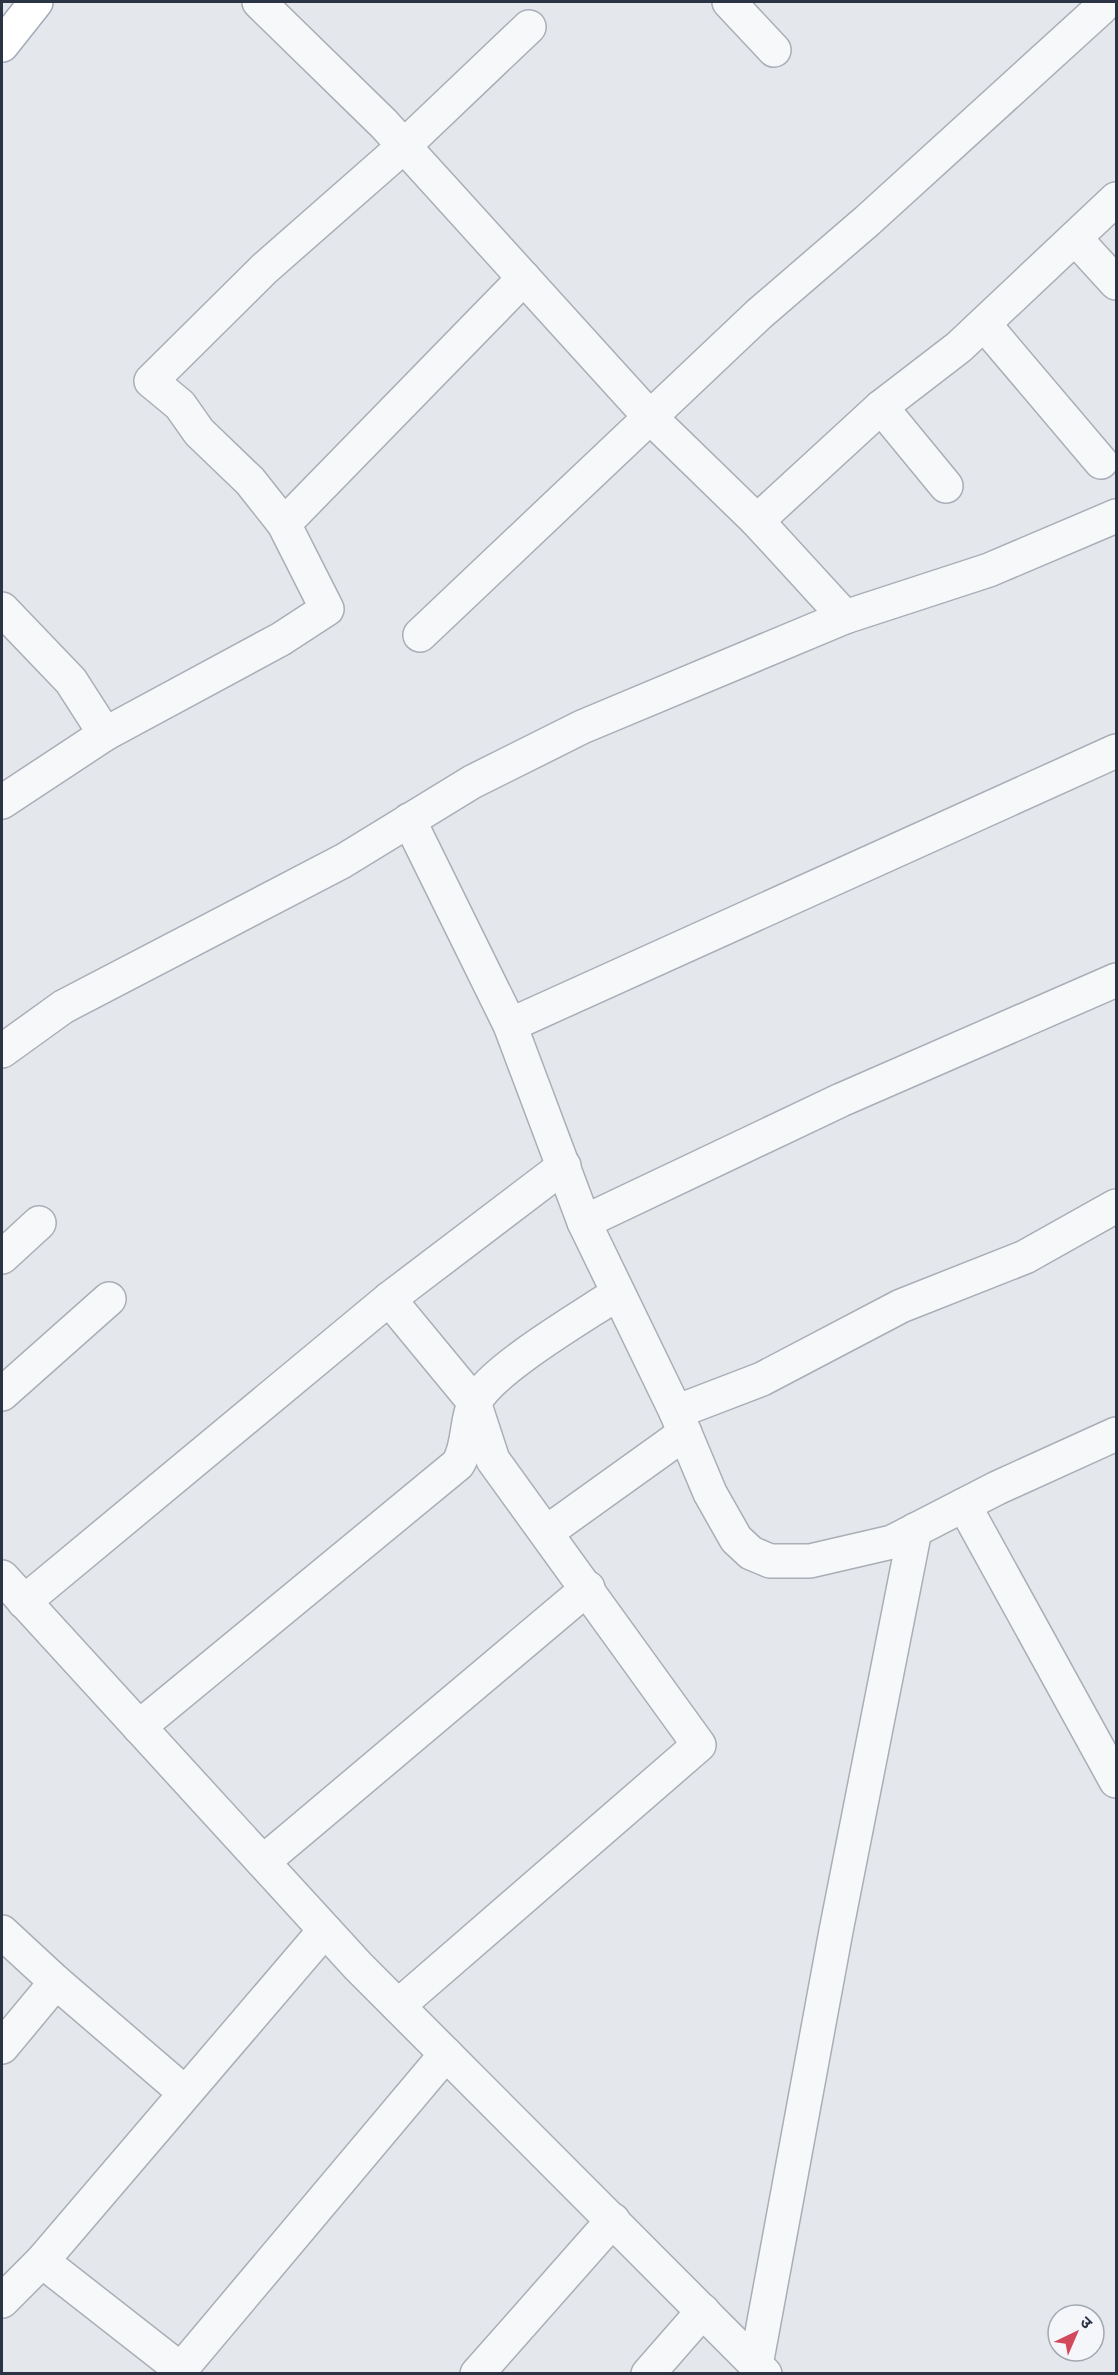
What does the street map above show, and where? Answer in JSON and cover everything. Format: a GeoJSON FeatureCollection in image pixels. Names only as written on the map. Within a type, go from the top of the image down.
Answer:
{"type":"FeatureCollection","features":[{"type":"Feature","properties":{"kind":"main road"},"geometry":{"type":"LineString","coordinates":[[2,45],[36,2]]}},
{"type":"Feature","properties":{"kind":"street"},"geometry":{"type":"LineString","coordinates":[[259,2],[404,146],[649,416],[757,521],[845,617]]}},
{"type":"Feature","properties":{"kind":"street"},"geometry":{"type":"LineString","coordinates":[[729,2],[774,50]]}},
{"type":"Feature","properties":{"kind":"street"},"geometry":{"type":"LineString","coordinates":[[420,635],[759,314],[876,213],[1101,8]]}},
{"type":"Feature","properties":{"kind":"street"},"geometry":{"type":"LineString","coordinates":[[2,802],[105,734],[281,639],[327,609],[284,524],[250,481],[199,432],[180,405],[151,381],[264,269],[404,146],[529,27]]}},
{"type":"Feature","properties":{"kind":"street"},"geometry":{"type":"LineString","coordinates":[[757,521],[881,407],[959,347],[1116,199]]}},
{"type":"Feature","properties":{"kind":"street"},"geometry":{"type":"LineString","coordinates":[[1075,238],[1116,283]]}},
{"type":"Feature","properties":{"kind":"street"},"geometry":{"type":"LineString","coordinates":[[284,524],[524,278]]}},
{"type":"Feature","properties":{"kind":"street"},"geometry":{"type":"LineString","coordinates":[[984,324],[1101,462]]}},
{"type":"Feature","properties":{"kind":"street"},"geometry":{"type":"LineString","coordinates":[[881,407],[946,486]]}},
{"type":"Feature","properties":{"kind":"street"},"geometry":{"type":"LineString","coordinates":[[2,1051],[63,1007],[342,861],[472,782],[582,727],[845,617],[989,570],[1116,516]]}},
{"type":"Feature","properties":{"kind":"street"},"geometry":{"type":"LineString","coordinates":[[2,609],[71,681],[105,734]]}},
{"type":"Feature","properties":{"kind":"street"},"geometry":{"type":"LineString","coordinates":[[510,1025],[1116,751]]}},
{"type":"Feature","properties":{"kind":"street"},"geometry":{"type":"LineString","coordinates":[[410,820],[510,1025],[584,1222],[681,1422],[710,1493],[736,1539],[751,1552],[770,1561],[810,1562],[892,1542],[964,1505],[1116,1434]]}},
{"type":"Feature","properties":{"kind":"street"},"geometry":{"type":"LineString","coordinates":[[584,1222],[841,1100],[1116,980]]}},
{"type":"Feature","properties":{"kind":"street"},"geometry":{"type":"LineString","coordinates":[[24,1602],[389,1299],[564,1166]]}},
{"type":"Feature","properties":{"kind":"street"},"geometry":{"type":"LineString","coordinates":[[548,1532],[681,1422],[901,1306],[1025,1257],[1116,1206]]}},
{"type":"Feature","properties":{"kind":"street"},"geometry":{"type":"LineString","coordinates":[[2,1257],[39,1223]]}},
{"type":"Feature","properties":{"kind":"street"},"geometry":{"type":"LineString","coordinates":[[139,1727],[458,1464],[465,1452],[474,1402],[497,1375],[618,1293]]}},
{"type":"Feature","properties":{"kind":"street"},"geometry":{"type":"LineString","coordinates":[[2,1394],[109,1299]]}},
{"type":"Feature","properties":{"kind":"street"},"geometry":{"type":"LineString","coordinates":[[389,1299],[474,1402],[493,1460],[548,1532],[699,1744],[398,2006]]}},
{"type":"Feature","properties":{"kind":"street"},"geometry":{"type":"LineString","coordinates":[[964,1505],[1116,1781]]}},
{"type":"Feature","properties":{"kind":"street"},"geometry":{"type":"LineString","coordinates":[[760,2369],[836,1931],[915,1530]]}},
{"type":"Feature","properties":{"kind":"street"},"geometry":{"type":"LineString","coordinates":[[2,1577],[398,2006],[760,2369]]}},
{"type":"Feature","properties":{"kind":"street"},"geometry":{"type":"LineString","coordinates":[[263,1862],[588,1588]]}},
{"type":"Feature","properties":{"kind":"street"},"geometry":{"type":"LineString","coordinates":[[2,2301],[42,2261],[184,2092],[326,1930]]}},
{"type":"Feature","properties":{"kind":"street"},"geometry":{"type":"LineString","coordinates":[[2,1932],[56,1982],[184,2092]]}},
{"type":"Feature","properties":{"kind":"street"},"geometry":{"type":"LineString","coordinates":[[2,2047],[56,1982]]}},
{"type":"Feature","properties":{"kind":"street"},"geometry":{"type":"LineString","coordinates":[[42,2261],[178,2371],[446,2054]]}},
{"type":"Feature","properties":{"kind":"street"},"geometry":{"type":"LineString","coordinates":[[477,2373],[613,2220]]}},
{"type":"Feature","properties":{"kind":"street"},"geometry":{"type":"LineString","coordinates":[[648,2373],[703,2311]]}}]}
